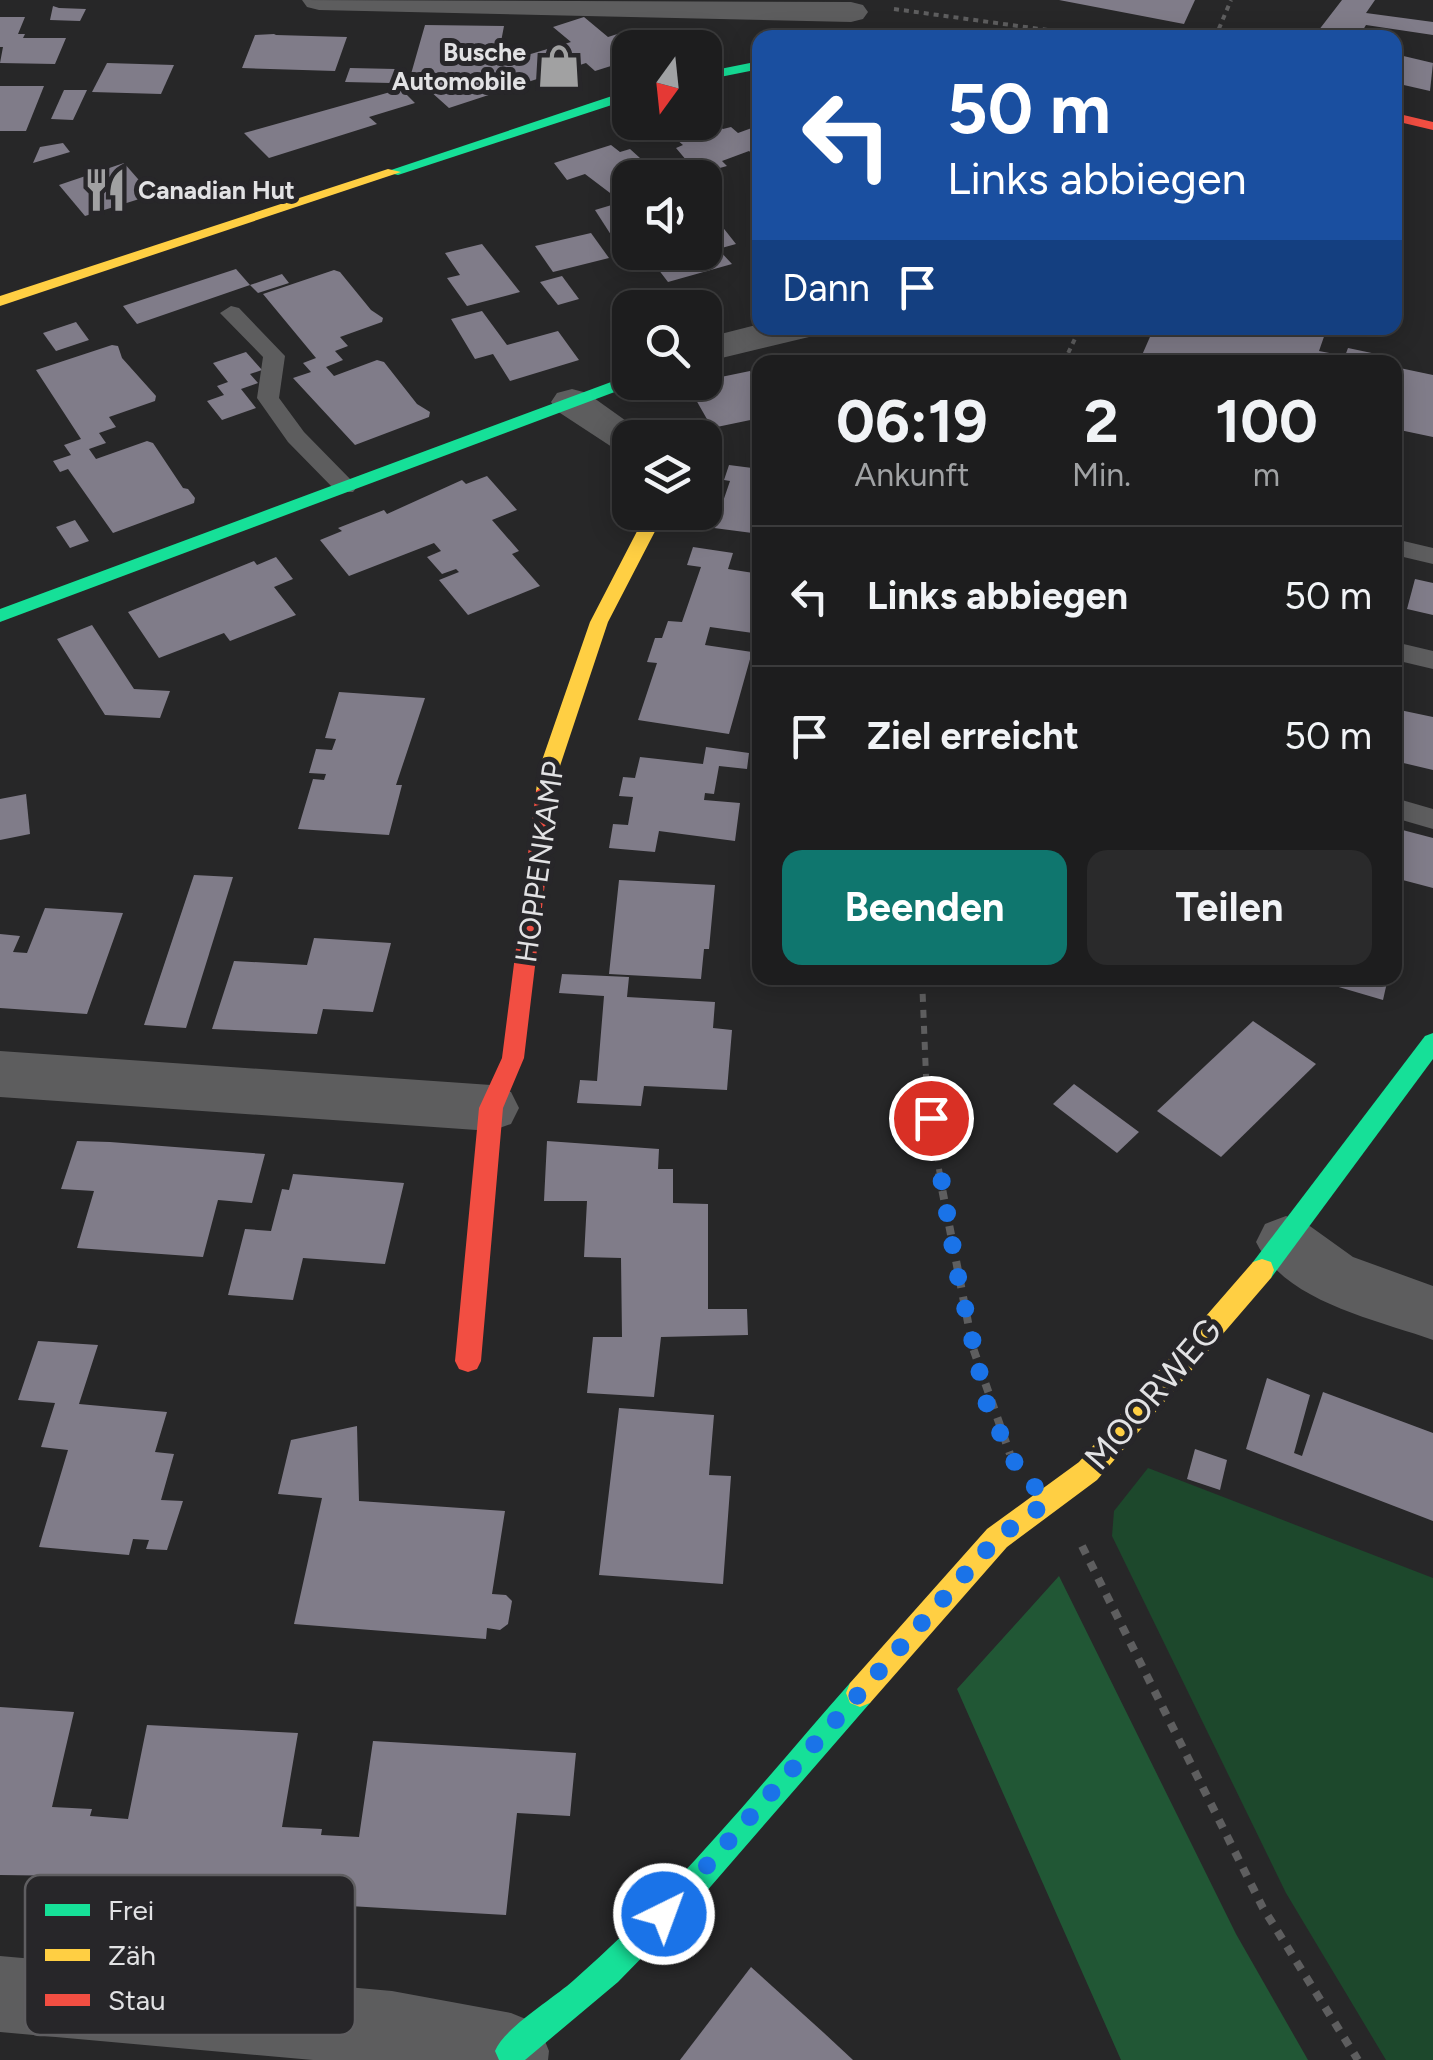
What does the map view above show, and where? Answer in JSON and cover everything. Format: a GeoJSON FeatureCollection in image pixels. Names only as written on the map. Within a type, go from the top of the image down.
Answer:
{"type":"FeatureCollection","features":[{"type":"Feature","properties":{"kind":"street"},"geometry":{"type":"LineString","coordinates":[[319,0],[860,13]]}},
{"type":"Feature","properties":{"kind":"street"},"geometry":{"type":"LineString","coordinates":[[722,73],[752,67]]}},
{"type":"Feature","properties":{"kind":"street"},"geometry":{"type":"LineString","coordinates":[[0,301],[612,100]]}},
{"type":"Feature","properties":{"kind":"street"},"geometry":{"type":"LineString","coordinates":[[1402,119],[1433,126]]}},
{"type":"Feature","properties":{"kind":"street"},"geometry":{"type":"LineString","coordinates":[[722,346],[766,335]]}},
{"type":"Feature","properties":{"kind":"street"},"geometry":{"type":"LineString","coordinates":[[0,616],[612,387]]}},
{"type":"Feature","properties":{"kind":"street"},"geometry":{"type":"LineString","coordinates":[[572,402],[612,428]]}},
{"type":"Feature","properties":{"kind":"street","name":"HOPPENKAMP"},"geometry":{"type":"LineString","coordinates":[[468,1362],[491,1108],[513,1058],[549,769],[600,622],[647,530]]}},
{"type":"Feature","properties":{"kind":"street","name":"MOORWEG"},"geometry":{"type":"LineString","coordinates":[[510,2056],[567,2011],[638,1942],[997,1538],[1088,1471],[1286,1242],[1433,1042]]}},
{"type":"Feature","properties":{"kind":"street"},"geometry":{"type":"LineString","coordinates":[[0,1074],[491,1108]]}},
{"type":"Feature","properties":{"kind":"street"},"geometry":{"type":"LineString","coordinates":[[1286,1242],[1332,1276],[1433,1312]]}},
{"type":"Feature","properties":{"kind":"street"},"geometry":{"type":"LineString","coordinates":[[0,1994],[25,1996]]}},
{"type":"Feature","properties":{"kind":"street"},"geometry":{"type":"LineString","coordinates":[[355,2026],[392,2029],[510,2056]]}},
{"type":"Feature","properties":{"kind":"lane"},"geometry":{"type":"LineString","coordinates":[[231,313],[274,356],[268,398],[296,436],[344,487]]}},
{"type":"Feature","properties":{"kind":"lane"},"geometry":{"type":"LineString","coordinates":[[1402,549],[1433,556]]}},
{"type":"Feature","properties":{"kind":"lane"},"geometry":{"type":"LineString","coordinates":[[1402,653],[1433,660]]}},
{"type":"Feature","properties":{"kind":"lane"},"geometry":{"type":"LineString","coordinates":[[1402,810],[1433,819]]}},
{"type":"Feature","properties":{"kind":"path"},"geometry":{"type":"LineString","coordinates":[[1218,30],[1231,0]]}},
{"type":"Feature","properties":{"kind":"path"},"geometry":{"type":"LineString","coordinates":[[860,13],[1027,30]]}},
{"type":"Feature","properties":{"kind":"path"},"geometry":{"type":"LineString","coordinates":[[922,985],[935,1152],[987,1405],[1013,1460],[1084,1548],[1263,1908],[1358,2060]]}},
{"type":"Feature","properties":{"kind":"green space"},"geometry":{"type":"Polygon","coordinates":[[[1148,1468],[1433,1578],[1433,2060],[1386,2060],[1286,1893],[1112,1536],[1114,1511],[1148,1468]]]}},
{"type":"Feature","properties":{"kind":"green space"},"geometry":{"type":"Polygon","coordinates":[[[1059,1576],[1236,1934],[1308,2060],[1121,2060],[957,1689],[1059,1576]]]}},
{"type":"Feature","properties":{"kind":"building"},"geometry":{"type":"Polygon","coordinates":[[[1059,0],[1195,0],[1184,24],[1059,0]]]}},
{"type":"Feature","properties":{"kind":"building"},"geometry":{"type":"Polygon","coordinates":[[[1342,0],[1375,0],[1366,13],[1433,22],[1433,35],[1366,25],[1363,30],[1319,30],[1342,0]]]}},
{"type":"Feature","properties":{"kind":"building"},"geometry":{"type":"Polygon","coordinates":[[[53,6],[86,9],[80,21],[50,20],[53,6]]]}},
{"type":"Feature","properties":{"kind":"building"},"geometry":{"type":"Polygon","coordinates":[[[0,17],[25,17],[18,34],[25,34],[23,38],[66,38],[55,64],[0,63],[0,17]]]}},
{"type":"Feature","properties":{"kind":"building"},"geometry":{"type":"Polygon","coordinates":[[[584,17],[608,37],[612,36],[612,66],[595,71],[586,63],[449,108],[411,74],[425,25],[504,26],[500,47],[514,59],[571,42],[553,27],[584,17]]]}},
{"type":"Feature","properties":{"kind":"building"},"geometry":{"type":"Polygon","coordinates":[[[255,35],[347,37],[335,71],[242,68],[255,35]]]}},
{"type":"Feature","properties":{"kind":"building"},"geometry":{"type":"Polygon","coordinates":[[[1402,56],[1433,63],[1430,91],[1402,85],[1402,56]]]}},
{"type":"Feature","properties":{"kind":"building"},"geometry":{"type":"Polygon","coordinates":[[[107,63],[174,65],[161,94],[92,92],[107,63]]]}},
{"type":"Feature","properties":{"kind":"building"},"geometry":{"type":"Polygon","coordinates":[[[350,68],[395,69],[391,83],[345,82],[350,68]]]}},
{"type":"Feature","properties":{"kind":"building"},"geometry":{"type":"Polygon","coordinates":[[[0,86],[44,86],[26,131],[0,131],[0,86]]]}},
{"type":"Feature","properties":{"kind":"building"},"geometry":{"type":"Polygon","coordinates":[[[401,89],[415,103],[369,117],[377,124],[269,158],[244,133],[401,89]]]}},
{"type":"Feature","properties":{"kind":"building"},"geometry":{"type":"Polygon","coordinates":[[[64,90],[87,90],[73,120],[51,119],[64,90]]]}},
{"type":"Feature","properties":{"kind":"building"},"geometry":{"type":"Polygon","coordinates":[[[731,127],[738,133],[752,128],[752,153],[749,151],[722,161],[686,160],[676,148],[683,145],[677,140],[722,140],[722,128],[731,127]]]}},
{"type":"Feature","properties":{"kind":"building"},"geometry":{"type":"Polygon","coordinates":[[[63,143],[70,152],[33,163],[40,147],[63,143]]]}},
{"type":"Feature","properties":{"kind":"building"},"geometry":{"type":"Polygon","coordinates":[[[611,145],[620,152],[630,149],[640,158],[612,160],[612,194],[585,174],[567,180],[554,163],[611,145]]]}},
{"type":"Feature","properties":{"kind":"building","name":"Canadian Hut"},"geometry":{"type":"Polygon","coordinates":[[[124,163],[152,195],[85,216],[59,185],[124,163]]]}},
{"type":"Feature","properties":{"kind":"building"},"geometry":{"type":"Polygon","coordinates":[[[612,205],[612,236],[595,210],[612,205]]]}},
{"type":"Feature","properties":{"kind":"building"},"geometry":{"type":"Polygon","coordinates":[[[722,226],[736,244],[722,248],[722,226]]]}},
{"type":"Feature","properties":{"kind":"building"},"geometry":{"type":"Polygon","coordinates":[[[591,233],[609,258],[553,272],[535,246],[591,233]]]}},
{"type":"Feature","properties":{"kind":"building"},"geometry":{"type":"Polygon","coordinates":[[[482,244],[520,292],[467,306],[447,278],[460,275],[445,253],[482,244]]]}},
{"type":"Feature","properties":{"kind":"building"},"geometry":{"type":"Polygon","coordinates":[[[722,253],[732,264],[722,267],[722,253]]]}},
{"type":"Feature","properties":{"kind":"building"},"geometry":{"type":"Polygon","coordinates":[[[236,269],[250,285],[137,324],[123,306],[236,269]]]}},
{"type":"Feature","properties":{"kind":"building"},"geometry":{"type":"Polygon","coordinates":[[[334,270],[383,318],[382,322],[340,337],[348,346],[335,351],[343,360],[326,367],[334,376],[377,360],[384,362],[417,404],[430,412],[429,417],[355,445],[293,378],[311,372],[303,363],[316,358],[263,294],[334,270]]]}},
{"type":"Feature","properties":{"kind":"building"},"geometry":{"type":"Polygon","coordinates":[[[659,270],[711,270],[668,282],[659,270]]]}},
{"type":"Feature","properties":{"kind":"building"},"geometry":{"type":"Polygon","coordinates":[[[282,274],[289,283],[258,293],[250,285],[282,274]]]}},
{"type":"Feature","properties":{"kind":"building"},"geometry":{"type":"Polygon","coordinates":[[[562,276],[579,299],[558,305],[540,282],[562,276]]]}},
{"type":"Feature","properties":{"kind":"building"},"geometry":{"type":"Polygon","coordinates":[[[482,311],[507,345],[558,331],[579,360],[510,381],[493,354],[475,359],[451,319],[482,311]]]}},
{"type":"Feature","properties":{"kind":"building"},"geometry":{"type":"Polygon","coordinates":[[[76,322],[89,340],[56,351],[43,333],[76,322]]]}},
{"type":"Feature","properties":{"kind":"building"},"geometry":{"type":"Polygon","coordinates":[[[1151,335],[1325,335],[1319,351],[1340,355],[1142,355],[1151,335]]]}},
{"type":"Feature","properties":{"kind":"building"},"geometry":{"type":"Polygon","coordinates":[[[118,346],[122,358],[156,396],[155,401],[109,417],[116,427],[99,433],[106,443],[89,449],[96,459],[147,441],[153,443],[183,488],[195,498],[194,503],[113,533],[68,469],[60,472],[53,461],[71,455],[64,445],[81,439],[36,370],[118,346]]]}},
{"type":"Feature","properties":{"kind":"building"},"geometry":{"type":"Polygon","coordinates":[[[1348,348],[1381,355],[1345,355],[1348,348]]]}},
{"type":"Feature","properties":{"kind":"building"},"geometry":{"type":"Polygon","coordinates":[[[246,352],[262,370],[250,374],[258,383],[241,389],[256,408],[222,420],[207,401],[224,395],[217,386],[228,382],[213,363],[246,352]]]}},
{"type":"Feature","properties":{"kind":"building"},"geometry":{"type":"Polygon","coordinates":[[[1402,368],[1433,375],[1433,437],[1402,430],[1402,368]]]}},
{"type":"Feature","properties":{"kind":"building"},"geometry":{"type":"Polygon","coordinates":[[[750,371],[752,420],[722,426],[722,420],[707,420],[696,400],[722,400],[722,377],[750,371]]]}},
{"type":"Feature","properties":{"kind":"building"},"geometry":{"type":"Polygon","coordinates":[[[729,465],[752,468],[752,533],[722,529],[722,504],[730,481],[724,480],[729,465]]]}},
{"type":"Feature","properties":{"kind":"building"},"geometry":{"type":"Polygon","coordinates":[[[487,476],[517,510],[492,520],[519,551],[512,554],[540,586],[468,615],[439,580],[459,572],[456,569],[442,574],[427,557],[441,551],[434,543],[349,576],[320,540],[342,531],[338,528],[384,510],[387,514],[462,480],[466,484],[487,476]]]}},
{"type":"Feature","properties":{"kind":"building"},"geometry":{"type":"Polygon","coordinates":[[[75,520],[89,541],[70,548],[56,527],[75,520]]]}},
{"type":"Feature","properties":{"kind":"building"},"geometry":{"type":"Polygon","coordinates":[[[693,547],[733,553],[728,569],[752,573],[752,633],[710,627],[705,645],[752,652],[729,734],[638,720],[657,663],[647,662],[655,638],[662,638],[668,621],[682,622],[701,567],[687,565],[693,547]]]}},
{"type":"Feature","properties":{"kind":"building"},"geometry":{"type":"Polygon","coordinates":[[[276,557],[293,579],[274,587],[296,615],[230,641],[224,633],[159,658],[128,612],[254,561],[257,565],[276,557]]]}},
{"type":"Feature","properties":{"kind":"building"},"geometry":{"type":"Polygon","coordinates":[[[1415,579],[1433,583],[1433,615],[1407,609],[1415,579]]]}},
{"type":"Feature","properties":{"kind":"building"},"geometry":{"type":"Polygon","coordinates":[[[92,625],[134,689],[170,691],[160,718],[105,715],[57,639],[92,625]]]}},
{"type":"Feature","properties":{"kind":"building"},"geometry":{"type":"Polygon","coordinates":[[[339,692],[425,698],[396,785],[402,785],[389,835],[298,829],[313,779],[324,780],[326,774],[309,773],[316,749],[332,750],[336,739],[325,738],[339,692]]]}},
{"type":"Feature","properties":{"kind":"building"},"geometry":{"type":"Polygon","coordinates":[[[1402,710],[1433,717],[1433,770],[1402,763],[1402,710]]]}},
{"type":"Feature","properties":{"kind":"building"},"geometry":{"type":"Polygon","coordinates":[[[706,747],[749,753],[747,769],[719,766],[714,794],[705,793],[704,800],[740,803],[735,841],[659,831],[655,852],[609,848],[613,824],[628,825],[633,797],[619,796],[623,777],[635,778],[640,757],[703,764],[706,747]]]}},
{"type":"Feature","properties":{"kind":"building"},"geometry":{"type":"Polygon","coordinates":[[[26,794],[30,834],[0,840],[0,799],[26,794]]]}},
{"type":"Feature","properties":{"kind":"building"},"geometry":{"type":"Polygon","coordinates":[[[1402,830],[1433,838],[1433,888],[1402,880],[1402,830]]]}},
{"type":"Feature","properties":{"kind":"building"},"geometry":{"type":"Polygon","coordinates":[[[194,875],[233,877],[186,1028],[144,1025],[194,875]]]}},
{"type":"Feature","properties":{"kind":"building"},"geometry":{"type":"Polygon","coordinates":[[[619,880],[715,885],[709,949],[704,949],[701,979],[609,974],[619,880]]]}},
{"type":"Feature","properties":{"kind":"building"},"geometry":{"type":"Polygon","coordinates":[[[45,908],[123,913],[87,1014],[0,1008],[0,934],[20,936],[13,952],[27,953],[45,908]]]}},
{"type":"Feature","properties":{"kind":"building"},"geometry":{"type":"Polygon","coordinates":[[[314,938],[391,943],[373,1012],[323,1009],[317,1034],[212,1029],[234,961],[307,965],[314,938]]]}},
{"type":"Feature","properties":{"kind":"building"},"geometry":{"type":"Polygon","coordinates":[[[562,974],[629,977],[627,997],[715,1002],[713,1028],[732,1030],[727,1090],[644,1086],[641,1106],[577,1103],[580,1080],[597,1081],[604,996],[559,993],[562,974]]]}},
{"type":"Feature","properties":{"kind":"building"},"geometry":{"type":"Polygon","coordinates":[[[1332,985],[1386,985],[1383,1000],[1332,985]]]}},
{"type":"Feature","properties":{"kind":"building"},"geometry":{"type":"Polygon","coordinates":[[[1253,1021],[1316,1064],[1221,1157],[1157,1111],[1253,1021]]]}},
{"type":"Feature","properties":{"kind":"building"},"geometry":{"type":"Polygon","coordinates":[[[1074,1084],[1139,1132],[1117,1153],[1053,1104],[1074,1084]]]}},
{"type":"Feature","properties":{"kind":"building"},"geometry":{"type":"Polygon","coordinates":[[[77,1141],[265,1154],[252,1203],[218,1200],[203,1257],[77,1248],[94,1191],[61,1189],[77,1141]]]}},
{"type":"Feature","properties":{"kind":"building"},"geometry":{"type":"Polygon","coordinates":[[[547,1141],[659,1149],[658,1169],[673,1169],[673,1203],[708,1204],[708,1309],[747,1309],[748,1335],[661,1337],[654,1397],[587,1393],[593,1337],[622,1337],[621,1258],[584,1257],[587,1201],[544,1201],[547,1141]]]}},
{"type":"Feature","properties":{"kind":"building"},"geometry":{"type":"Polygon","coordinates":[[[293,1174],[404,1183],[385,1264],[303,1258],[293,1300],[228,1295],[245,1229],[271,1231],[282,1189],[289,1190],[293,1174]]]}},
{"type":"Feature","properties":{"kind":"building"},"geometry":{"type":"Polygon","coordinates":[[[38,1341],[98,1345],[79,1404],[167,1412],[155,1452],[174,1454],[161,1500],[183,1501],[167,1550],[146,1549],[149,1540],[133,1539],[129,1555],[39,1547],[68,1450],[41,1447],[55,1403],[18,1400],[38,1341]]]}},
{"type":"Feature","properties":{"kind":"building"},"geometry":{"type":"Polygon","coordinates":[[[1267,1378],[1310,1395],[1294,1453],[1302,1456],[1323,1392],[1433,1433],[1433,1521],[1246,1449],[1267,1378]]]}},
{"type":"Feature","properties":{"kind":"building"},"geometry":{"type":"Polygon","coordinates":[[[619,1408],[714,1415],[709,1475],[731,1476],[723,1584],[599,1575],[619,1408]]]}},
{"type":"Feature","properties":{"kind":"building"},"geometry":{"type":"Polygon","coordinates":[[[357,1426],[359,1501],[505,1511],[492,1594],[506,1595],[512,1601],[508,1624],[500,1630],[487,1628],[486,1639],[294,1624],[322,1498],[278,1494],[291,1440],[357,1426]]]}},
{"type":"Feature","properties":{"kind":"building"},"geometry":{"type":"Polygon","coordinates":[[[1195,1449],[1227,1460],[1220,1490],[1187,1479],[1195,1449]]]}},
{"type":"Feature","properties":{"kind":"building"},"geometry":{"type":"Polygon","coordinates":[[[0,1707],[74,1712],[52,1807],[92,1809],[90,1816],[128,1819],[147,1725],[298,1733],[282,1827],[322,1829],[321,1835],[359,1837],[373,1741],[576,1753],[570,1816],[517,1813],[506,1915],[355,1906],[355,1875],[0,1875],[0,1707]]]}},
{"type":"Feature","properties":{"kind":"building"},"geometry":{"type":"Polygon","coordinates":[[[751,1967],[824,2033],[853,2060],[680,2060],[751,1967]]]}},
{"type":"Feature","properties":{"kind":"traffic: fast"},"geometry":{"type":"LineString","coordinates":[[722,73],[752,67]]}},
{"type":"Feature","properties":{"kind":"traffic: fast"},"geometry":{"type":"LineString","coordinates":[[393,172],[612,100]]}},
{"type":"Feature","properties":{"kind":"traffic: fast"},"geometry":{"type":"LineString","coordinates":[[0,616],[612,387]]}},
{"type":"Feature","properties":{"kind":"traffic: fast"},"geometry":{"type":"LineString","coordinates":[[1262,1270],[1433,1042]]}},
{"type":"Feature","properties":{"kind":"traffic: fast"},"geometry":{"type":"LineString","coordinates":[[511,2051],[560,2013],[652,1928],[860,1693]]}},
{"type":"Feature","properties":{"kind":"traffic: slow"},"geometry":{"type":"LineString","coordinates":[[0,301],[393,172]]}},
{"type":"Feature","properties":{"kind":"traffic: slow"},"geometry":{"type":"LineString","coordinates":[[546,791],[549,769],[599,622],[647,530]]}},
{"type":"Feature","properties":{"kind":"traffic: slow"},"geometry":{"type":"LineString","coordinates":[[860,1693],[997,1538],[1088,1471],[1262,1270]]}},
{"type":"Feature","properties":{"kind":"traffic: jam"},"geometry":{"type":"LineString","coordinates":[[1402,119],[1433,126]]}},
{"type":"Feature","properties":{"kind":"traffic: jam"},"geometry":{"type":"LineString","coordinates":[[468,1361],[491,1108],[513,1058],[546,791]]}},
{"type":"Feature","properties":{"kind":"place","name":"Busche Automobile"},"geometry":{"type":"Point","coordinates":[559,66]}},
{"type":"Feature","properties":{"kind":"place","name":"Canadian Hut"},"geometry":{"type":"Point","coordinates":[105,190]}},
{"type":"Feature","properties":{"kind":"route"},"geometry":{"type":"LineString","coordinates":[[664,1914],[997,1538],[1047,1502],[1013,1460],[987,1405],[957,1272],[931,1118]]}}]}
